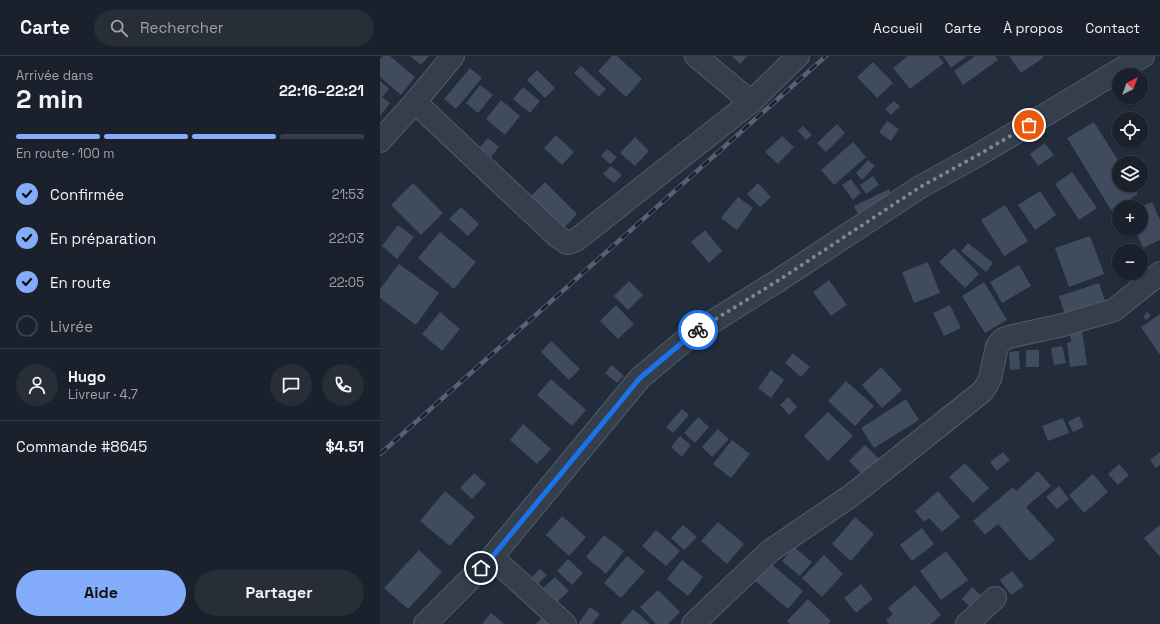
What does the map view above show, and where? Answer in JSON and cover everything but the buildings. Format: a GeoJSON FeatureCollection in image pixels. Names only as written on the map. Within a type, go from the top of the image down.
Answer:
{"type":"FeatureCollection","features":[{"type":"Feature","properties":{"kind":"street"},"geometry":{"type":"LineString","coordinates":[[380,141],[453,56]]}},
{"type":"Feature","properties":{"kind":"street"},"geometry":{"type":"LineString","coordinates":[[696,56],[751,102]]}},
{"type":"Feature","properties":{"kind":"street"},"geometry":{"type":"LineString","coordinates":[[415,102],[556,236],[567,243],[576,240],[751,102],[798,56]]}},
{"type":"Feature","properties":{"kind":"street"},"geometry":{"type":"LineString","coordinates":[[425,624],[492,557],[640,378],[690,336],[779,280],[920,187],[978,155],[1143,56]]}},
{"type":"Feature","properties":{"kind":"street"},"geometry":{"type":"LineString","coordinates":[[693,624],[770,552],[852,495],[983,391],[990,379],[997,346],[1003,339],[1063,325],[1114,310],[1160,273]]}},
{"type":"Feature","properties":{"kind":"street"},"geometry":{"type":"LineString","coordinates":[[492,557],[565,624]]}},
{"type":"Feature","properties":{"kind":"street"},"geometry":{"type":"LineString","coordinates":[[967,624],[995,598]]}},
{"type":"Feature","properties":{"kind":"railway"},"geometry":{"type":"LineString","coordinates":[[380,454],[826,56]]}},
{"type":"Feature","properties":{"kind":"way so far"},"geometry":{"type":"LineString","coordinates":[[698,330],[779,280],[920,187],[1029,125]]}},
{"type":"Feature","properties":{"kind":"route"},"geometry":{"type":"LineString","coordinates":[[481,568],[492,557],[640,378],[698,330]]}}]}
